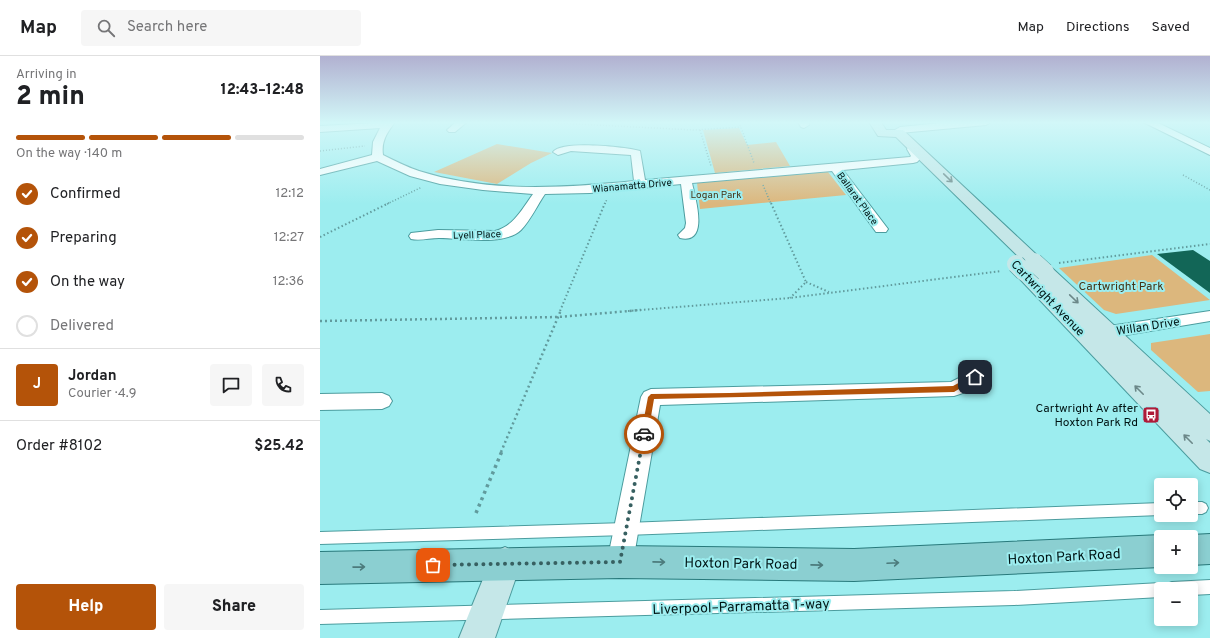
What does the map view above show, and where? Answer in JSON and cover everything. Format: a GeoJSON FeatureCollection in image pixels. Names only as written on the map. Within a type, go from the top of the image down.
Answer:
{"type":"FeatureCollection","features":[{"type":"Feature","properties":{"kind":"main road"},"geometry":{"type":"LineString","coordinates":[[1198,550],[1210,549]]}},
{"type":"Feature","properties":{"kind":"main road","name":"Hoxton Park Road"},"geometry":{"type":"LineString","coordinates":[[320,568],[505,563],[620,562],[854,565],[1154,551]]}},
{"type":"Feature","properties":{"kind":"street"},"geometry":{"type":"LineString","coordinates":[[558,152],[567,149]]}},
{"type":"Feature","properties":{"kind":"street"},"geometry":{"type":"LineString","coordinates":[[593,149],[629,151],[636,153],[640,184]]}},
{"type":"Feature","properties":{"kind":"street","name":"Cartwright Avenue"},"geometry":{"type":"LineString","coordinates":[[909,149],[1030,267],[1096,334],[1210,461]]}},
{"type":"Feature","properties":{"kind":"street"},"geometry":{"type":"LineString","coordinates":[[320,172],[377,151]]}},
{"type":"Feature","properties":{"kind":"street","name":"Wianamatta Drive"},"geometry":{"type":"LineString","coordinates":[[377,151],[419,175],[438,180],[498,188],[541,191],[590,189],[836,168],[913,154]]}},
{"type":"Feature","properties":{"kind":"street","name":"Ballarat Place"},"geometry":{"type":"LineString","coordinates":[[836,168],[881,229]]}},
{"type":"Feature","properties":{"kind":"street"},"geometry":{"type":"LineString","coordinates":[[686,181],[693,223],[691,229],[686,234]]}},
{"type":"Feature","properties":{"kind":"street","name":"Lyell Place"},"geometry":{"type":"LineString","coordinates":[[416,236],[438,234],[495,235],[508,232],[516,227],[541,191]]}},
{"type":"Feature","properties":{"kind":"street","name":"Willan Drive"},"geometry":{"type":"LineString","coordinates":[[1096,334],[1210,316]]}},
{"type":"Feature","properties":{"kind":"street","name":"Cartwright Avenue"},"geometry":{"type":"LineString","coordinates":[[1096,334],[1210,430]]}},
{"type":"Feature","properties":{"kind":"street"},"geometry":{"type":"LineString","coordinates":[[620,562],[651,397],[954,389],[975,377]]}},
{"type":"Feature","properties":{"kind":"street"},"geometry":{"type":"LineString","coordinates":[[320,402],[382,401]]}},
{"type":"Feature","properties":{"kind":"street"},"geometry":{"type":"LineString","coordinates":[[482,626],[505,563]]}},
{"type":"Feature","properties":{"kind":"lane"},"geometry":{"type":"LineString","coordinates":[[320,538],[626,529],[1154,509]]}},
{"type":"Feature","properties":{"kind":"lane"},"geometry":{"type":"LineString","coordinates":[[1198,588],[1210,587]]}},
{"type":"Feature","properties":{"kind":"lane","name":"Liverpool–Parramatta T-way"},"geometry":{"type":"LineString","coordinates":[[320,617],[482,626],[1154,590]]}},
{"type":"Feature","properties":{"kind":"path"},"geometry":{"type":"LineString","coordinates":[[706,149],[714,178]]}},
{"type":"Feature","properties":{"kind":"path"},"geometry":{"type":"LineString","coordinates":[[749,149],[754,163]]}},
{"type":"Feature","properties":{"kind":"path"},"geometry":{"type":"LineString","coordinates":[[320,151],[377,151]]}},
{"type":"Feature","properties":{"kind":"path"},"geometry":{"type":"LineString","coordinates":[[1183,175],[1210,190]]}},
{"type":"Feature","properties":{"kind":"path"},"geometry":{"type":"LineString","coordinates":[[760,179],[806,282],[831,292]]}},
{"type":"Feature","properties":{"kind":"path"},"geometry":{"type":"LineString","coordinates":[[320,237],[438,180]]}},
{"type":"Feature","properties":{"kind":"path"},"geometry":{"type":"LineString","coordinates":[[476,513],[608,195]]}},
{"type":"Feature","properties":{"kind":"path"},"geometry":{"type":"LineString","coordinates":[[320,322],[558,317],[790,298],[1210,244]]}},
{"type":"Feature","properties":{"kind":"path"},"geometry":{"type":"LineString","coordinates":[[790,298],[806,282]]}},
{"type":"Feature","properties":{"kind":"green space"},"geometry":{"type":"Polygon","coordinates":[[[485,149],[529,149],[552,153],[531,163],[497,184],[434,172],[485,149]]]}},
{"type":"Feature","properties":{"kind":"green space"},"geometry":{"type":"Polygon","coordinates":[[[708,149],[780,149],[790,166],[715,173],[708,149]]]}},
{"type":"Feature","properties":{"kind":"green space","name":"Logan Park"},"geometry":{"type":"Polygon","coordinates":[[[828,172],[846,195],[700,209],[697,183],[828,172]]]}},
{"type":"Feature","properties":{"kind":"green space","name":"Cartwright Park"},"geometry":{"type":"Polygon","coordinates":[[[1152,255],[1210,300],[1116,314],[1104,310],[1059,268],[1152,255]]]}},
{"type":"Feature","properties":{"kind":"green space"},"geometry":{"type":"Polygon","coordinates":[[[1210,334],[1210,391],[1198,392],[1151,350],[1151,343],[1210,334]]]}},
{"type":"Feature","properties":{"kind":"building"},"geometry":{"type":"Polygon","coordinates":[[[1193,250],[1210,261],[1210,293],[1157,254],[1193,250]]]}},
{"type":"Feature","properties":{"kind":"way so far"},"geometry":{"type":"LineString","coordinates":[[433,565],[620,562],[644,434]]}},
{"type":"Feature","properties":{"kind":"place","name":"Cartwright Av after Hoxton Park Rd"},"geometry":{"type":"Point","coordinates":[1151,415]}},
{"type":"Feature","properties":{"kind":"route"},"geometry":{"type":"LineString","coordinates":[[644,434],[651,397],[954,389],[975,377]]}}]}
